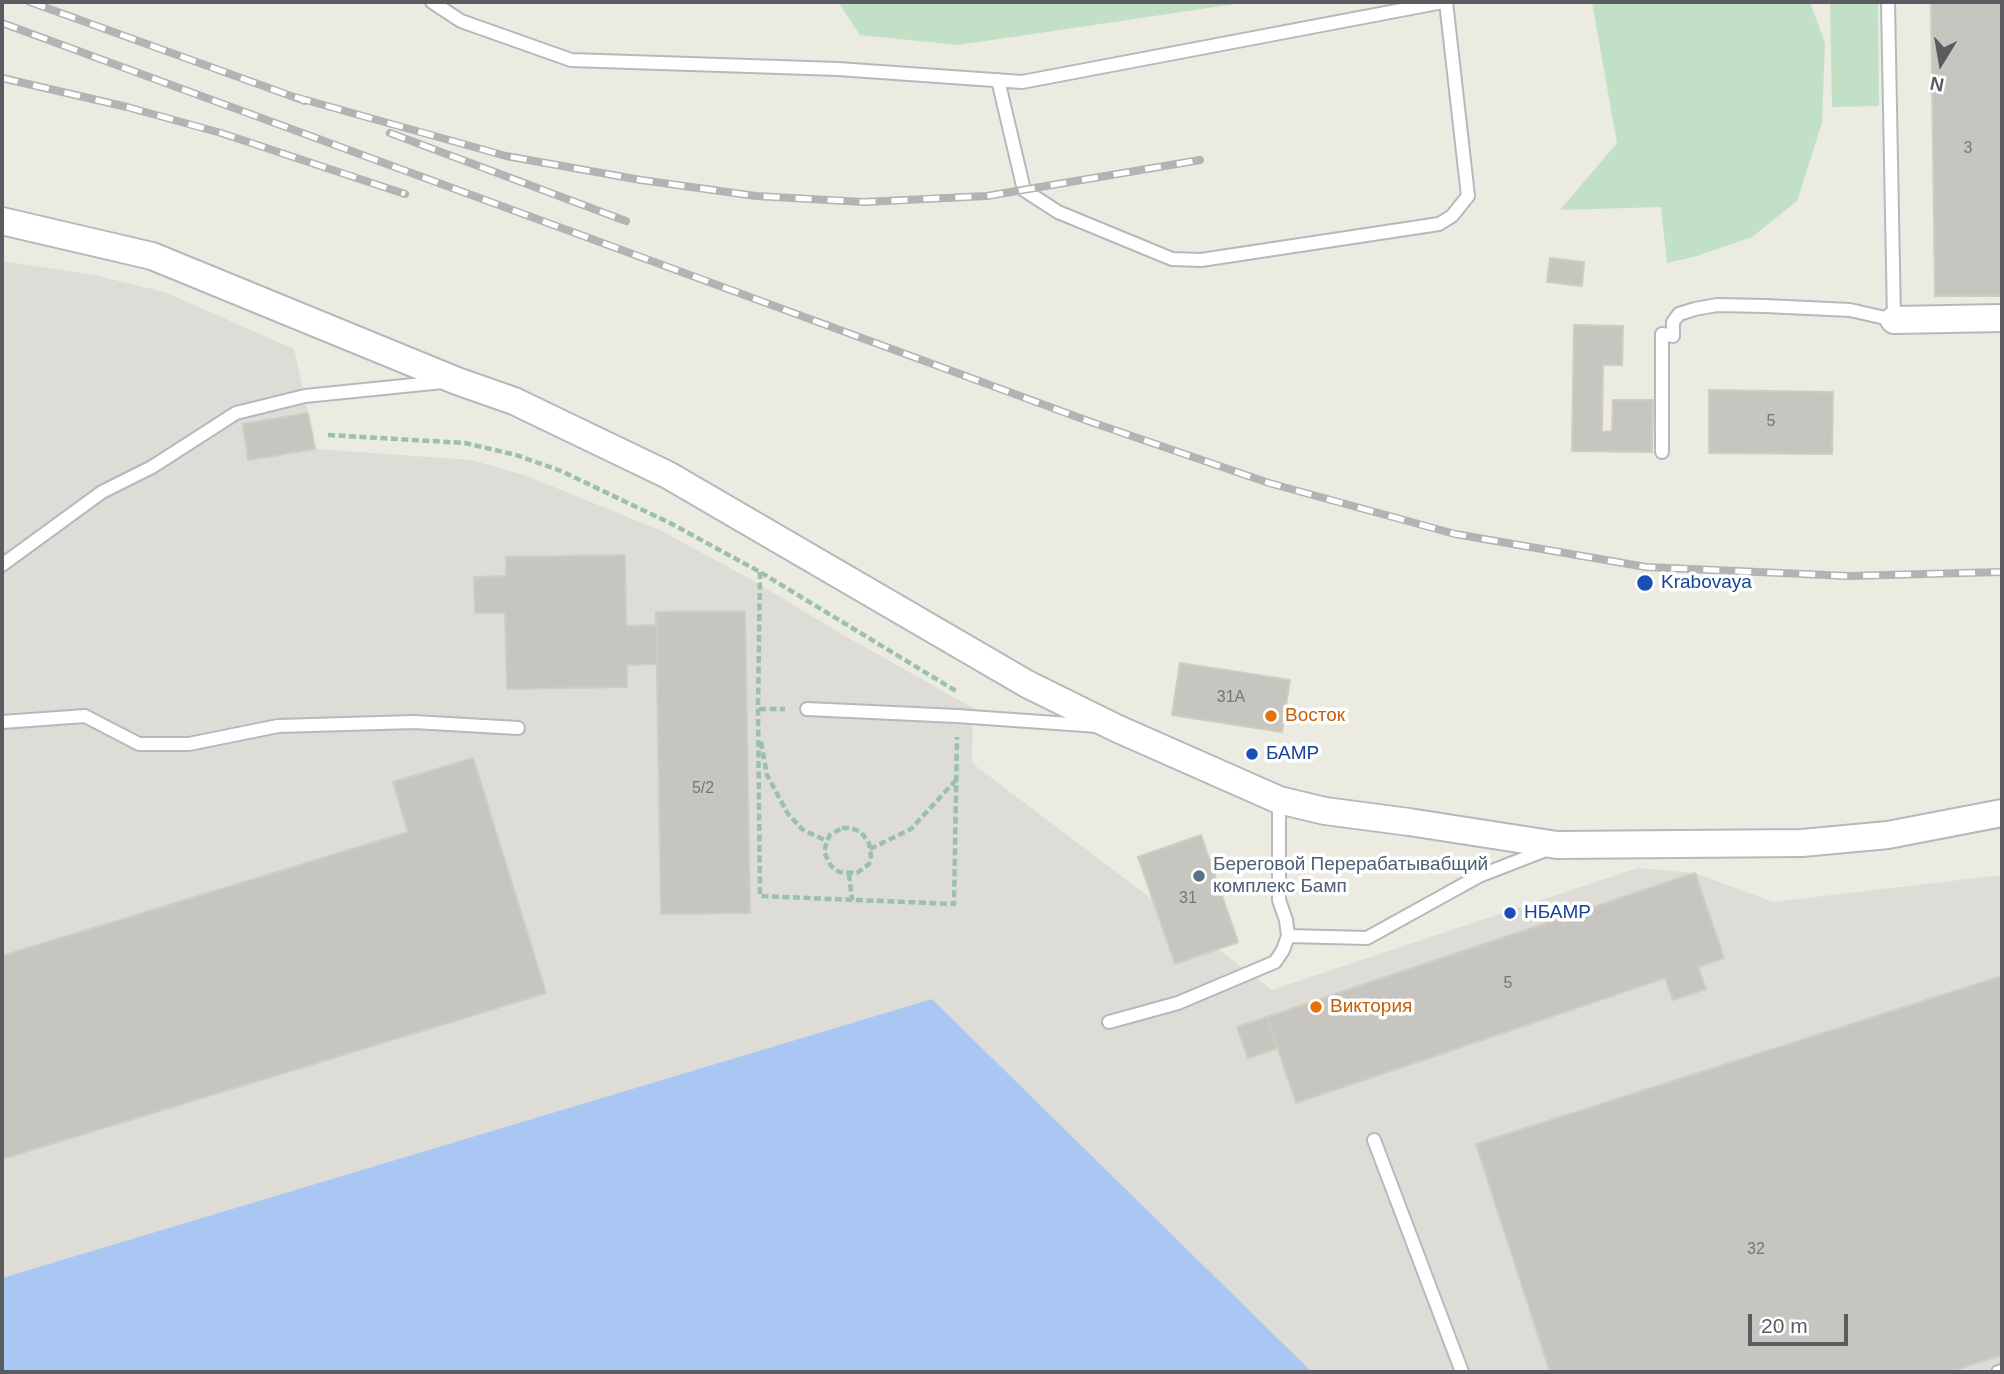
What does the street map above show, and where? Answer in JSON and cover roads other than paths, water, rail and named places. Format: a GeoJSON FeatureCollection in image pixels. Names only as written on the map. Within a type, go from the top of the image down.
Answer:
{"type":"FeatureCollection","features":[{"type":"Feature","properties":{"kind":"street"},"geometry":{"type":"LineString","coordinates":[[2,221],[152,256],[457,381],[514,401],[668,475],[1027,684],[1115,728],[1279,800],[1325,811],[1557,845],[1802,843],[1888,835],[2002,813]]}},
{"type":"Feature","properties":{"kind":"street"},"geometry":{"type":"LineString","coordinates":[[1895,320],[2002,318]]}},
{"type":"Feature","properties":{"kind":"lane"},"geometry":{"type":"LineString","coordinates":[[432,2],[461,21],[571,61],[838,69],[998,80],[1022,82],[1444,2],[1468,196],[1452,216],[1439,224],[1201,260],[1172,259],[1058,212],[1024,190],[998,80]]}},
{"type":"Feature","properties":{"kind":"lane"},"geometry":{"type":"LineString","coordinates":[[1662,452],[1662,334],[1673,336],[1673,322],[1679,314],[1717,305],[1765,306],[1850,310],[1895,320],[1888,2]]}},
{"type":"Feature","properties":{"kind":"lane"},"geometry":{"type":"LineString","coordinates":[[2,565],[102,492],[152,467],[236,413],[304,396],[457,381]]}},
{"type":"Feature","properties":{"kind":"lane"},"geometry":{"type":"LineString","coordinates":[[807,709],[957,716],[1115,728]]}},
{"type":"Feature","properties":{"kind":"lane"},"geometry":{"type":"LineString","coordinates":[[2,722],[85,716],[139,744],[189,744],[278,726],[414,722],[518,728]]}},
{"type":"Feature","properties":{"kind":"lane"},"geometry":{"type":"LineString","coordinates":[[1109,1022],[1178,1003],[1275,962],[1288,936],[1279,900],[1279,800]]}},
{"type":"Feature","properties":{"kind":"lane"},"geometry":{"type":"LineString","coordinates":[[1288,936],[1367,938],[1479,876],[1557,845]]}},
{"type":"Feature","properties":{"kind":"lane"},"geometry":{"type":"LineString","coordinates":[[1374,1140],[1462,1372]]}},
{"type":"Feature","properties":{"kind":"water"},"geometry":{"type":"Polygon","coordinates":[[[932,999],[1312,1372],[2,1372],[2,1278],[932,999]]]}},
{"type":"Feature","properties":{"kind":"railway"},"geometry":{"type":"LineString","coordinates":[[30,2],[305,101]]}},
{"type":"Feature","properties":{"kind":"railway"},"geometry":{"type":"LineString","coordinates":[[2,23],[1091,422],[1269,483],[1455,534],[1646,567],[1848,576],[2002,572]]}},
{"type":"Feature","properties":{"kind":"railway"},"geometry":{"type":"LineString","coordinates":[[2,78],[127,107],[221,133],[405,194]]}},
{"type":"Feature","properties":{"kind":"railway"},"geometry":{"type":"LineString","coordinates":[[295,97],[506,156],[641,180],[756,196],[864,202],[987,196],[1200,160]]}},
{"type":"Feature","properties":{"kind":"railway"},"geometry":{"type":"LineString","coordinates":[[390,133],[626,221]]}},
{"type":"Feature","properties":{"kind":"place","name":"Krabovaya"},"geometry":{"type":"Point","coordinates":[1645,583]}},
{"type":"Feature","properties":{"kind":"place","name":"Восток"},"geometry":{"type":"Point","coordinates":[1271,716]}},
{"type":"Feature","properties":{"kind":"place","name":"БАМР"},"geometry":{"type":"Point","coordinates":[1252,754]}},
{"type":"Feature","properties":{"kind":"place","name":"Береговой Перерабатывабщий комплекс Бамп"},"geometry":{"type":"Point","coordinates":[1199,876]}},
{"type":"Feature","properties":{"kind":"place","name":"НБАМР"},"geometry":{"type":"Point","coordinates":[1510,913]}},
{"type":"Feature","properties":{"kind":"place","name":"Виктория"},"geometry":{"type":"Point","coordinates":[1316,1007]}}]}
